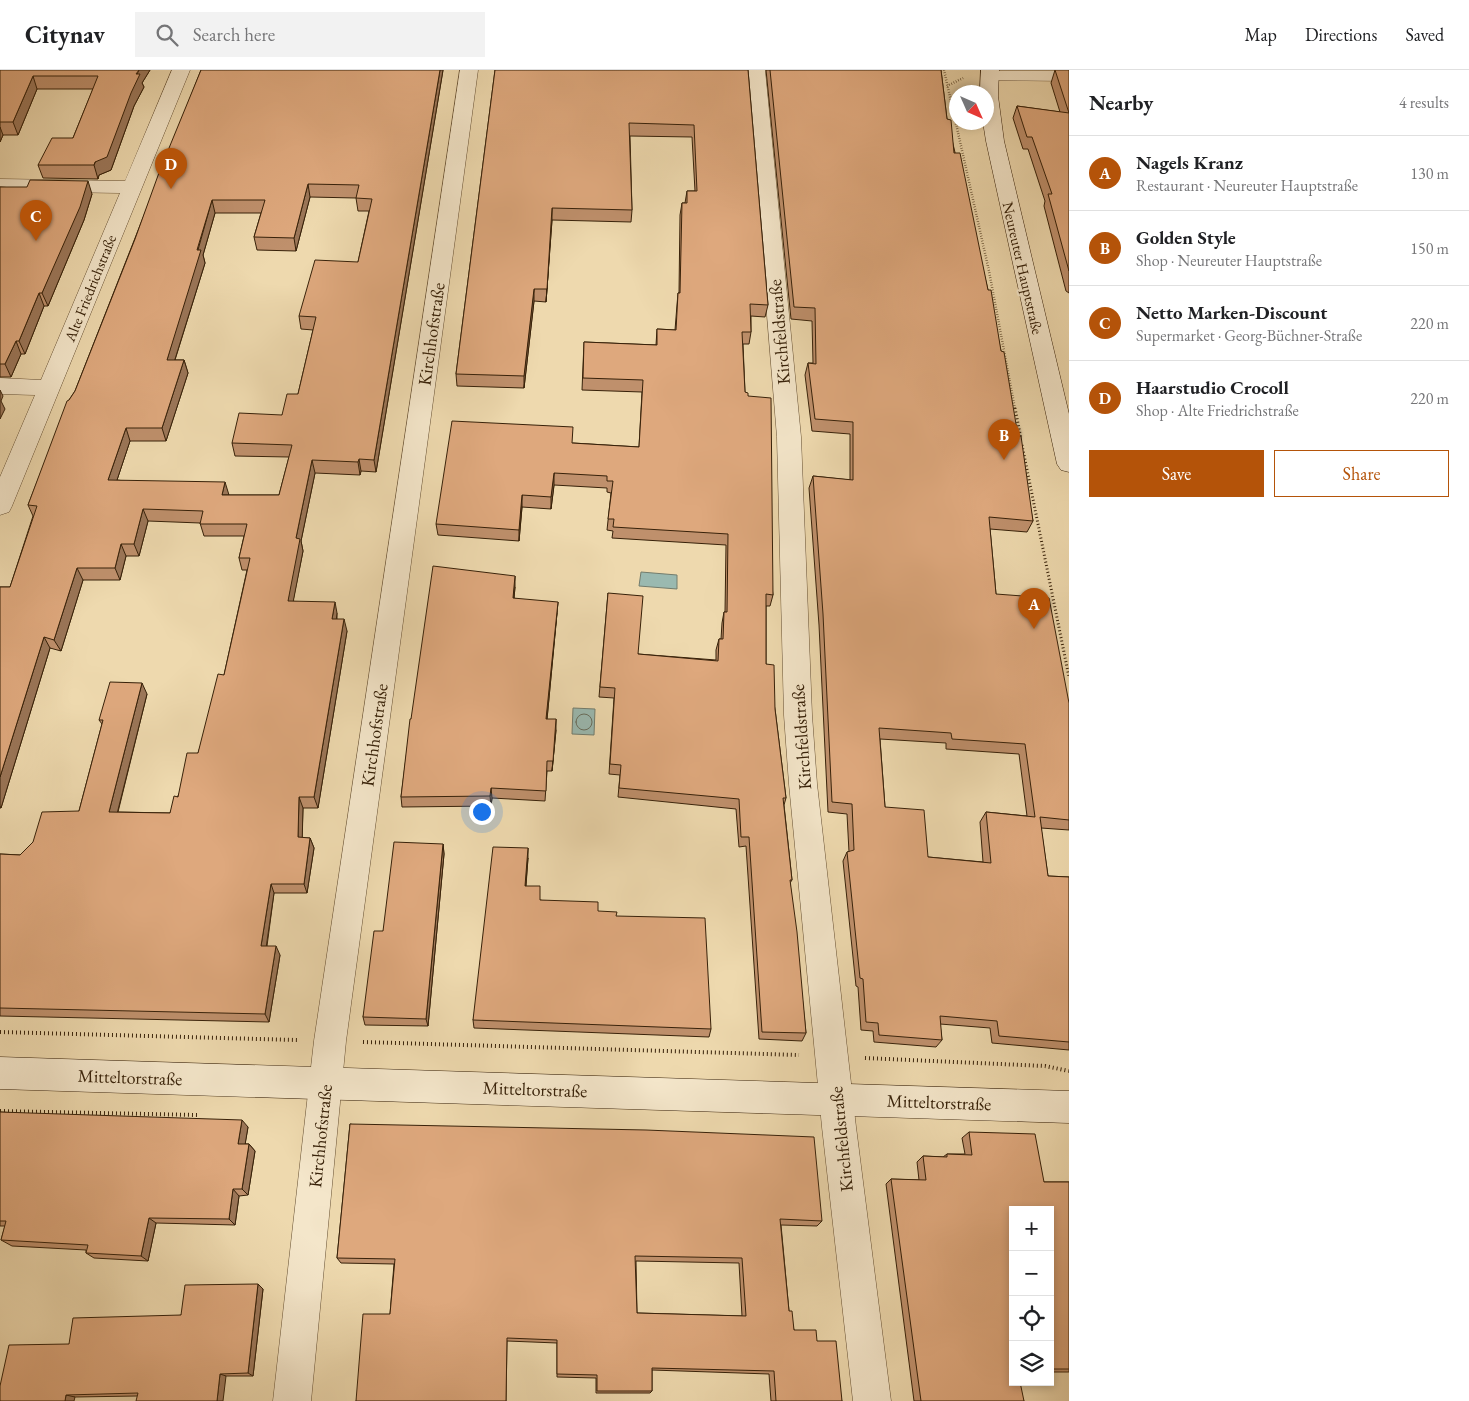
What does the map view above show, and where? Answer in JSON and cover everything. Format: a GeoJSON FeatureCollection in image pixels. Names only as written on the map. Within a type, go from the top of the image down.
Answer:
{"type":"FeatureCollection","features":[{"type":"Feature","properties":{"kind":"street","name":"Alte Friedrichstraße"},"geometry":{"type":"LineString","coordinates":[[0,506],[180,70]]}},
{"type":"Feature","properties":{"kind":"street","name":"Kirchhofstraße"},"geometry":{"type":"LineString","coordinates":[[292,1401],[330,1041],[469,70]]}},
{"type":"Feature","properties":{"kind":"street","name":"Kirchfeldstraße"},"geometry":{"type":"LineString","coordinates":[[756,70],[789,436],[798,715],[803,784],[836,1098],[872,1401]]}},
{"type":"Feature","properties":{"kind":"street"},"geometry":{"type":"LineString","coordinates":[[990,73],[1069,76]]}},
{"type":"Feature","properties":{"kind":"street","name":"Neureuter Hauptstraße"},"geometry":{"type":"LineString","coordinates":[[990,73],[990,103],[997,150],[1069,464]]}},
{"type":"Feature","properties":{"kind":"street"},"geometry":{"type":"LineString","coordinates":[[0,185],[131,187]]}},
{"type":"Feature","properties":{"kind":"street"},"geometry":{"type":"LineString","coordinates":[[0,386],[48,388]]}},
{"type":"Feature","properties":{"kind":"street","name":"Mitteltorstraße"},"geometry":{"type":"LineString","coordinates":[[0,1073],[1069,1106]]}},
{"type":"Feature","properties":{"kind":"path"},"geometry":{"type":"LineString","coordinates":[[944,70],[989,271],[1044,562],[1069,677]]}},
{"type":"Feature","properties":{"kind":"path"},"geometry":{"type":"LineString","coordinates":[[0,1032],[832,1056],[1045,1066],[1069,1070]]}},
{"type":"Feature","properties":{"kind":"water"},"geometry":{"type":"Polygon","coordinates":[[[641,572],[677,575],[677,589],[639,586],[641,572]]]}},
{"type":"Feature","properties":{"kind":"water"},"geometry":{"type":"Polygon","coordinates":[[[573,708],[595,709],[594,735],[572,734],[573,708]]]}},
{"type":"Feature","properties":{"kind":"building"},"geometry":{"type":"Polygon","coordinates":[[[0,70],[139,70],[136,74],[140,74],[107,157],[95,162],[94,165],[38,165],[52,138],[73,138],[98,76],[33,76],[13,122],[0,122],[0,70]]]}},
{"type":"Feature","properties":{"kind":"building"},"geometry":{"type":"Polygon","coordinates":[[[201,70],[440,70],[374,460],[359,459],[358,462],[312,460],[296,538],[300,539],[288,601],[335,602],[332,619],[344,619],[314,797],[299,797],[298,837],[310,838],[304,884],[271,884],[261,946],[276,946],[265,1014],[0,1008],[0,854],[20,855],[33,842],[42,812],[79,811],[103,720],[99,720],[110,682],[142,683],[109,812],[170,813],[174,796],[178,797],[187,753],[198,753],[218,674],[224,675],[250,558],[239,558],[247,524],[200,524],[203,511],[143,509],[134,544],[121,544],[115,568],[77,568],[54,640],[44,637],[0,777],[0,587],[10,587],[37,506],[28,505],[67,401],[75,391],[135,239],[160,170],[201,70]],[[308,184],[294,238],[254,237],[265,200],[212,200],[197,250],[201,250],[167,360],[184,360],[162,428],[126,428],[108,480],[225,482],[222,495],[279,495],[292,445],[232,443],[239,413],[282,415],[287,394],[298,394],[316,317],[299,316],[315,260],[358,262],[372,199],[356,198],[359,185],[308,184]]]}},
{"type":"Feature","properties":{"kind":"building"},"geometry":{"type":"Polygon","coordinates":[[[495,70],[748,70],[768,305],[750,304],[751,332],[742,332],[745,392],[748,393],[748,396],[771,398],[773,595],[766,594],[766,664],[774,665],[775,709],[786,798],[783,798],[806,1033],[762,1032],[749,837],[741,837],[739,799],[619,788],[621,765],[610,764],[615,688],[600,687],[608,593],[643,596],[638,654],[718,661],[719,639],[723,639],[724,612],[727,612],[728,534],[613,527],[614,519],[608,519],[613,481],[607,481],[607,476],[554,473],[551,497],[522,495],[519,530],[436,524],[452,421],[573,427],[572,443],[639,447],[643,380],[583,378],[584,342],[657,345],[657,329],[676,330],[678,293],[680,293],[682,203],[687,203],[687,191],[697,191],[694,125],[629,123],[632,210],[552,208],[547,289],[534,289],[524,376],[456,374],[495,70]]]}},
{"type":"Feature","properties":{"kind":"building"},"geometry":{"type":"Polygon","coordinates":[[[770,70],[941,70],[947,119],[949,120],[949,130],[952,130],[954,153],[960,153],[988,290],[991,290],[1001,351],[1004,352],[1018,436],[1021,436],[1033,521],[989,517],[996,594],[1049,598],[1069,703],[1069,820],[1040,817],[1048,876],[1069,877],[1069,1042],[999,1036],[997,1021],[940,1016],[942,1040],[879,1035],[878,1023],[866,1022],[863,979],[860,978],[847,852],[854,850],[852,804],[832,802],[823,614],[813,476],[853,480],[853,422],[815,419],[808,363],[816,364],[815,308],[794,307],[770,70]],[[879,728],[885,807],[924,810],[928,857],[991,863],[986,812],[1035,817],[1025,744],[952,739],[951,733],[879,728]]]}},
{"type":"Feature","properties":{"kind":"building"},"geometry":{"type":"Polygon","coordinates":[[[1055,70],[1069,70],[1069,113],[1055,70]]]}},
{"type":"Feature","properties":{"kind":"building"},"geometry":{"type":"Polygon","coordinates":[[[1017,106],[1069,113],[1069,271],[1048,194],[1052,194],[1032,137],[1027,137],[1017,106]]]}},
{"type":"Feature","properties":{"kind":"building"},"geometry":{"type":"Polygon","coordinates":[[[30,180],[88,181],[80,207],[42,293],[39,293],[19,341],[16,341],[5,364],[0,364],[0,187],[27,187],[30,180]]]}},
{"type":"Feature","properties":{"kind":"building"},"geometry":{"type":"Polygon","coordinates":[[[433,566],[515,576],[513,598],[558,602],[546,719],[556,719],[553,761],[547,761],[546,791],[491,788],[490,796],[401,797],[410,719],[433,566]]]}},
{"type":"Feature","properties":{"kind":"building"},"geometry":{"type":"Polygon","coordinates":[[[394,842],[443,844],[426,1019],[363,1017],[374,931],[383,931],[394,842]]]}},
{"type":"Feature","properties":{"kind":"building"},"geometry":{"type":"Polygon","coordinates":[[[493,847],[528,848],[525,886],[540,886],[540,900],[598,902],[598,911],[617,912],[616,916],[705,918],[711,1029],[473,1020],[493,847]]]}},
{"type":"Feature","properties":{"kind":"building"},"geometry":{"type":"Polygon","coordinates":[[[0,1112],[242,1120],[238,1144],[249,1144],[242,1189],[233,1189],[229,1219],[149,1218],[141,1256],[86,1253],[88,1245],[1,1240],[6,1221],[0,1221],[0,1112]]]}},
{"type":"Feature","properties":{"kind":"building"},"geometry":{"type":"Polygon","coordinates":[[[350,1124],[646,1130],[814,1137],[822,1221],[780,1219],[789,1311],[792,1311],[794,1330],[816,1330],[817,1341],[836,1341],[842,1401],[776,1401],[774,1371],[652,1368],[652,1391],[597,1391],[597,1375],[557,1374],[557,1340],[507,1338],[506,1401],[356,1401],[363,1314],[390,1314],[395,1259],[337,1258],[350,1124]],[[635,1256],[637,1313],[746,1316],[742,1258],[635,1256]]]}},
{"type":"Feature","properties":{"kind":"building"},"geometry":{"type":"Polygon","coordinates":[[[969,1132],[1035,1134],[1044,1182],[1069,1182],[1069,1369],[1054,1369],[1054,1206],[1009,1206],[1009,1386],[1021,1386],[1024,1401],[921,1401],[891,1179],[926,1180],[923,1156],[947,1157],[947,1154],[972,1155],[969,1132]]]}},
{"type":"Feature","properties":{"kind":"building"},"geometry":{"type":"Polygon","coordinates":[[[258,1284],[248,1373],[220,1374],[217,1401],[136,1401],[138,1393],[66,1395],[65,1401],[0,1401],[0,1386],[9,1345],[69,1344],[73,1318],[181,1315],[185,1285],[258,1284]]]}},
{"type":"Feature","properties":{"kind":"place","name":"Haarstudio Crocoll"},"geometry":{"type":"Point","coordinates":[171,189]}},
{"type":"Feature","properties":{"kind":"place","name":"Netto Marken-Discount"},"geometry":{"type":"Point","coordinates":[36,241]}},
{"type":"Feature","properties":{"kind":"place","name":"Golden Style"},"geometry":{"type":"Point","coordinates":[1004,460]}},
{"type":"Feature","properties":{"kind":"place","name":"Nagels Kranz"},"geometry":{"type":"Point","coordinates":[1034,629]}}]}
